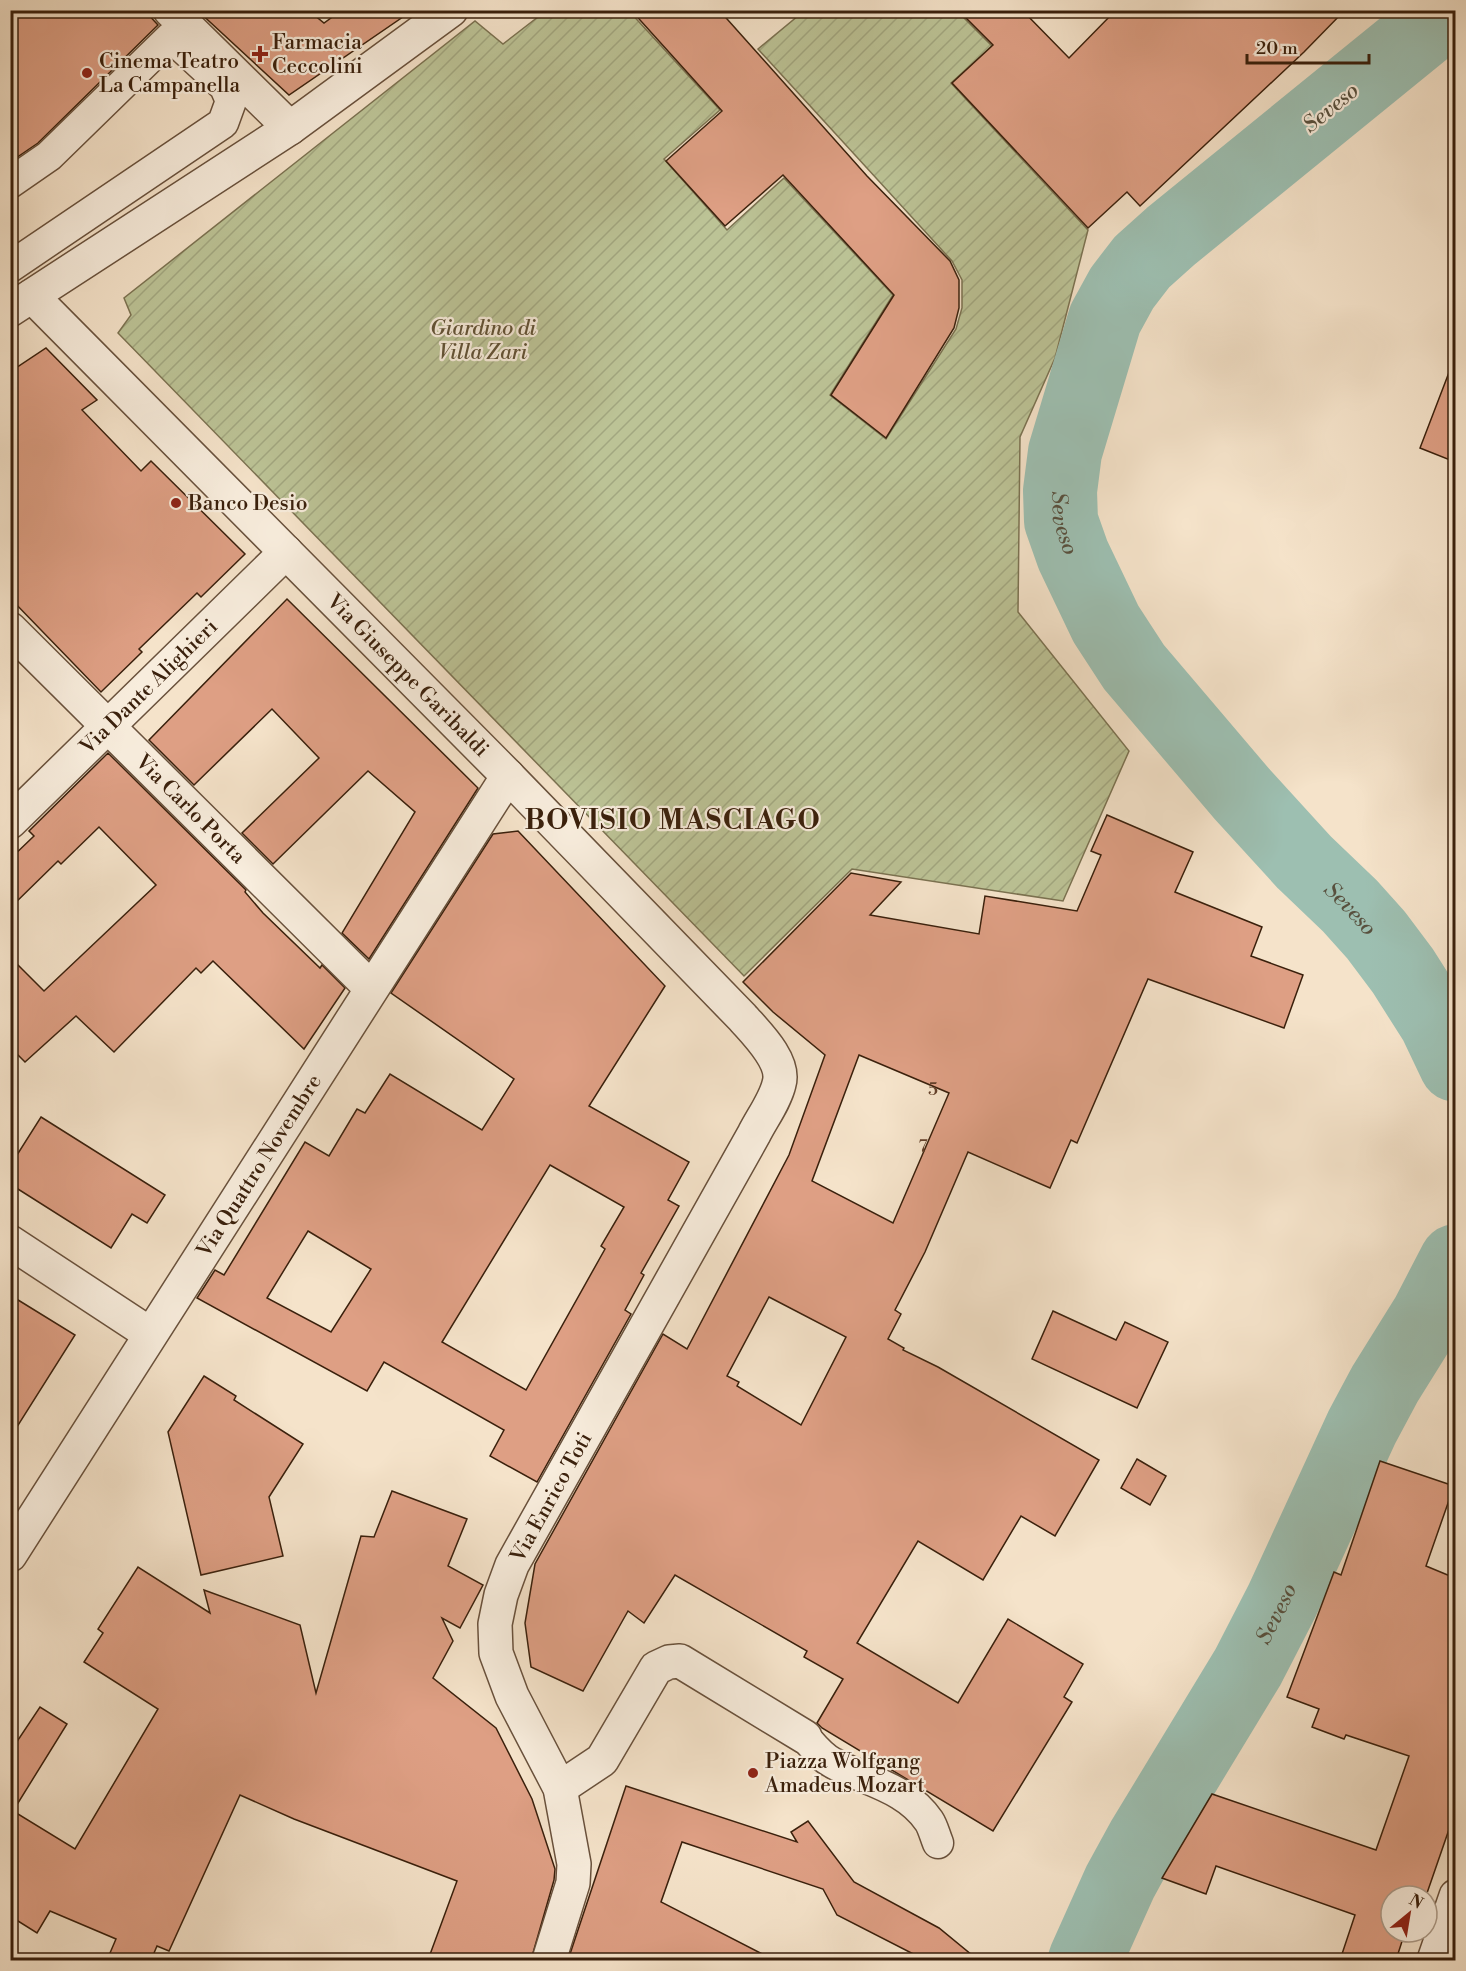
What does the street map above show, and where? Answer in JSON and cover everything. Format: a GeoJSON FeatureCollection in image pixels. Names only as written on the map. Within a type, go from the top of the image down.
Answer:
{"type":"FeatureCollection","features":[{"type":"Feature","properties":{"kind":"street"},"geometry":{"type":"LineString","coordinates":[[21,303],[290,128],[451,10]]}},
{"type":"Feature","properties":{"kind":"street"},"geometry":{"type":"LineString","coordinates":[[179,19],[290,128]]}},
{"type":"Feature","properties":{"kind":"street"},"geometry":{"type":"LineString","coordinates":[[10,183],[49,156],[171,37],[225,87],[231,101],[223,123],[10,267]]}},
{"type":"Feature","properties":{"kind":"street","name":"Via Giuseppe Garibaldi"},"geometry":{"type":"LineString","coordinates":[[21,303],[286,552],[742,1017],[767,1046],[776,1061]]}},
{"type":"Feature","properties":{"kind":"street","name":"Via Dante Alighieri"},"geometry":{"type":"LineString","coordinates":[[10,822],[286,552]]}},
{"type":"Feature","properties":{"kind":"street","name":"Via Carlo Porta"},"geometry":{"type":"LineString","coordinates":[[10,629],[371,988]]}},
{"type":"Feature","properties":{"kind":"street","name":"Via Quattro Novembre"},"geometry":{"type":"LineString","coordinates":[[10,1555],[508,776]]}},
{"type":"Feature","properties":{"kind":"street","name":"Via Enrico Toti"},"geometry":{"type":"LineString","coordinates":[[549,1960],[573,1883],[574,1864],[560,1788],[512,1696],[496,1653],[495,1624],[501,1595],[512,1565],[754,1134],[780,1082],[776,1061]]}},
{"type":"Feature","properties":{"kind":"street"},"geometry":{"type":"LineString","coordinates":[[10,1242],[150,1334]]}},
{"type":"Feature","properties":{"kind":"street"},"geometry":{"type":"LineString","coordinates":[[560,1788],[602,1760],[656,1668],[669,1662],[680,1661],[805,1737],[832,1763],[891,1788],[910,1802],[928,1821],[938,1842]]}},
{"type":"Feature","properties":{"kind":"street"},"geometry":{"type":"LineString","coordinates":[[1434,1960],[1455,1896]]}},
{"type":"Feature","properties":{"kind":"green space","name":"Giardino di Villa Zari"},"geometry":{"type":"Polygon","coordinates":[[[547,10],[629,11],[720,110],[664,159],[727,230],[784,178],[893,295],[830,395],[886,439],[956,329],[962,308],[962,280],[952,261],[758,49],[804,11],[957,11],[992,46],[951,83],[1088,230],[1055,358],[1020,437],[1018,612],[1129,751],[1063,901],[852,869],[744,976],[118,333],[131,315],[124,298],[475,21],[503,44],[547,10]]]}},
{"type":"Feature","properties":{"kind":"building"},"geometry":{"type":"Polygon","coordinates":[[[10,10],[144,10],[158,25],[38,143],[10,162],[10,10]]]}},
{"type":"Feature","properties":{"kind":"building"},"geometry":{"type":"Polygon","coordinates":[[[197,10],[308,10],[324,23],[342,10],[413,10],[289,95],[197,10]]]}},
{"type":"Feature","properties":{"kind":"building"},"geometry":{"type":"Polygon","coordinates":[[[631,10],[719,10],[867,176],[950,261],[959,280],[959,308],[954,328],[886,438],[831,395],[894,295],[783,175],[725,226],[666,161],[722,111],[631,10]]]}},
{"type":"Feature","properties":{"kind":"building"},"geometry":{"type":"Polygon","coordinates":[[[958,10],[1022,10],[1069,58],[1116,10],[1345,10],[1304,52],[1140,206],[1127,192],[1088,228],[952,83],[993,45],[958,10]]]}},
{"type":"Feature","properties":{"kind":"building"},"geometry":{"type":"Polygon","coordinates":[[[46,348],[97,400],[82,410],[141,471],[151,461],[245,554],[201,597],[197,593],[139,649],[142,652],[101,692],[10,598],[10,372],[46,348]]]}},
{"type":"Feature","properties":{"kind":"building"},"geometry":{"type":"Polygon","coordinates":[[[1453,362],[1455,362],[1455,462],[1420,448],[1453,362]]]}},
{"type":"Feature","properties":{"kind":"building"},"geometry":{"type":"Polygon","coordinates":[[[287,599],[478,788],[369,959],[342,933],[415,812],[368,771],[273,864],[242,833],[319,758],[272,709],[194,785],[149,740],[287,599]]]}},
{"type":"Feature","properties":{"kind":"building"},"geometry":{"type":"Polygon","coordinates":[[[108,753],[246,890],[245,892],[263,913],[320,968],[322,965],[345,988],[304,1049],[213,961],[201,973],[196,968],[114,1052],[76,1016],[25,1062],[10,1047],[10,957],[44,991],[156,885],[99,827],[61,864],[58,861],[10,908],[10,859],[34,836],[29,831],[108,753]]]}},
{"type":"Feature","properties":{"kind":"building"},"geometry":{"type":"Polygon","coordinates":[[[1107,815],[1193,852],[1175,892],[1262,927],[1251,956],[1303,975],[1284,1028],[1148,979],[1077,1143],[1071,1140],[1050,1188],[968,1152],[925,1252],[895,1310],[901,1314],[888,1339],[904,1348],[903,1350],[938,1367],[1099,1460],[1055,1536],[1021,1516],[983,1580],[918,1541],[857,1643],[958,1703],[1008,1619],[1083,1664],[1064,1697],[1072,1702],[993,1831],[822,1728],[817,1723],[843,1679],[804,1657],[807,1651],[675,1575],[644,1623],[628,1611],[583,1691],[531,1667],[525,1623],[535,1564],[663,1334],[687,1349],[789,1155],[825,1055],[773,1012],[743,982],[851,873],[901,882],[870,915],[979,934],[985,896],[1077,911],[1101,855],[1091,851],[1107,815]],[[859,1055],[812,1181],[893,1223],[949,1093],[859,1055]],[[769,1297],[727,1376],[739,1382],[737,1386],[801,1425],[846,1337],[769,1297]]]}},
{"type":"Feature","properties":{"kind":"building"},"geometry":{"type":"Polygon","coordinates":[[[518,831],[665,986],[589,1106],[689,1162],[668,1200],[679,1206],[641,1273],[644,1275],[625,1310],[631,1314],[537,1482],[490,1456],[504,1430],[384,1362],[367,1391],[197,1298],[215,1270],[224,1275],[305,1142],[329,1156],[357,1109],[365,1113],[390,1074],[482,1130],[514,1079],[391,993],[493,834],[518,831]],[[550,1165],[442,1342],[526,1390],[605,1249],[601,1246],[624,1207],[550,1165]],[[308,1231],[267,1298],[331,1332],[371,1269],[308,1231]]]}},
{"type":"Feature","properties":{"kind":"building"},"geometry":{"type":"Polygon","coordinates":[[[41,1117],[165,1195],[147,1223],[132,1214],[111,1248],[10,1184],[10,1166],[41,1117]]]}},
{"type":"Feature","properties":{"kind":"building"},"geometry":{"type":"Polygon","coordinates":[[[10,1295],[75,1335],[10,1438],[10,1295]]]}},
{"type":"Feature","properties":{"kind":"building"},"geometry":{"type":"Polygon","coordinates":[[[1053,1311],[1116,1340],[1125,1322],[1168,1342],[1137,1408],[1032,1359],[1053,1311]]]}},
{"type":"Feature","properties":{"kind":"building"},"geometry":{"type":"Polygon","coordinates":[[[204,1376],[236,1396],[234,1400],[303,1444],[269,1497],[283,1556],[201,1575],[168,1432],[204,1376]]]}},
{"type":"Feature","properties":{"kind":"building"},"geometry":{"type":"Polygon","coordinates":[[[1137,1459],[1166,1476],[1150,1505],[1121,1488],[1137,1459]]]}},
{"type":"Feature","properties":{"kind":"building"},"geometry":{"type":"Polygon","coordinates":[[[1380,1461],[1454,1486],[1426,1566],[1455,1578],[1455,1812],[1430,1884],[1379,1884],[1379,1944],[1401,1944],[1396,1960],[1340,1960],[1355,1915],[1216,1866],[1206,1894],[1162,1878],[1212,1794],[1376,1850],[1409,1756],[1346,1735],[1344,1739],[1312,1727],[1319,1709],[1287,1697],[1334,1572],[1341,1575],[1380,1461]]]}},
{"type":"Feature","properties":{"kind":"building"},"geometry":{"type":"Polygon","coordinates":[[[392,1491],[467,1519],[448,1566],[483,1585],[460,1628],[442,1618],[453,1641],[433,1678],[496,1728],[532,1799],[555,1869],[554,1880],[531,1960],[428,1960],[457,1881],[294,1819],[240,1795],[169,1951],[157,1946],[151,1960],[107,1960],[116,1939],[50,1911],[37,1933],[10,1916],[10,1752],[40,1707],[67,1724],[13,1811],[75,1849],[158,1709],[84,1662],[103,1633],[98,1629],[138,1567],[210,1613],[204,1590],[300,1625],[316,1693],[361,1536],[374,1537],[392,1491]]]}},
{"type":"Feature","properties":{"kind":"building"},"geometry":{"type":"Polygon","coordinates":[[[626,1786],[797,1842],[791,1832],[808,1821],[854,1882],[939,1928],[978,1960],[925,1960],[837,1915],[823,1889],[682,1842],[661,1902],[774,1960],[568,1960],[626,1786]]]}},
{"type":"Feature","properties":{"kind":"waterway","name":"Seveso"},"geometry":{"type":"LineString","coordinates":[[1449,10],[1142,262],[1122,288],[1105,319],[1065,452],[1060,491],[1061,521],[1073,555],[1106,624],[1134,667],[1242,794],[1304,862],[1350,906],[1376,935],[1403,971],[1436,1023],[1456,1065]]}},
{"type":"Feature","properties":{"kind":"waterway","name":"Seveso"},"geometry":{"type":"LineString","coordinates":[[1085,1960],[1120,1882],[1143,1840],[1248,1667],[1282,1601],[1362,1427],[1385,1384],[1428,1315],[1456,1261]]}},
{"type":"Feature","properties":{"kind":"place","name":"Farmacia Ceccolini"},"geometry":{"type":"Point","coordinates":[260,54]}},
{"type":"Feature","properties":{"kind":"place","name":"Cinema Teatro La Campanella"},"geometry":{"type":"Point","coordinates":[87,73]}},
{"type":"Feature","properties":{"kind":"place","name":"Banco Desio"},"geometry":{"type":"Point","coordinates":[176,503]}},
{"type":"Feature","properties":{"kind":"place","name":"Piazza Wolfgang Amadeus Mozart"},"geometry":{"type":"Point","coordinates":[753,1773]}},
{"type":"Feature","properties":{"kind":"district","name":"BOVISIO MASCIAGO"},"geometry":{"type":"Point","coordinates":[673,820]}}]}
